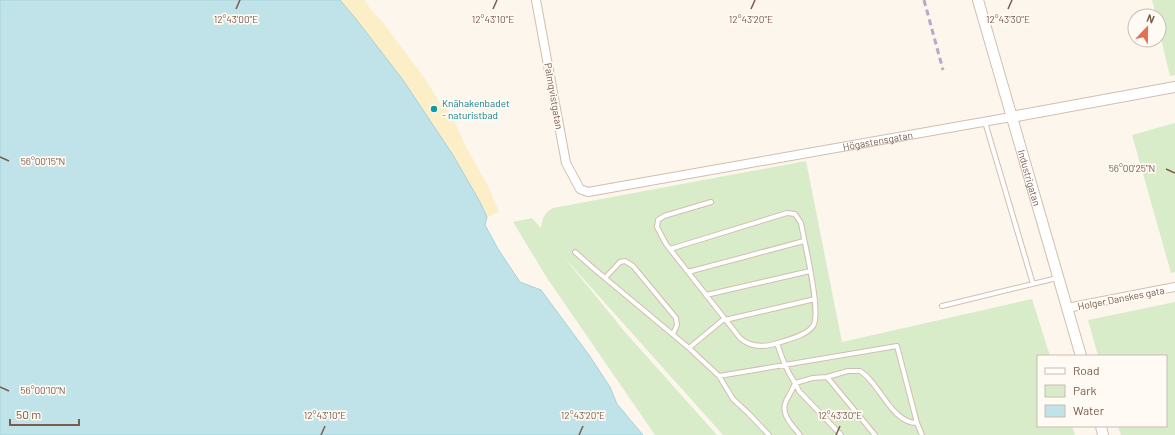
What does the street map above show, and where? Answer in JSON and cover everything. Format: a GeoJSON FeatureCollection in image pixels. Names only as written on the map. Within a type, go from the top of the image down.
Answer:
{"type":"FeatureCollection","features":[{"type":"Feature","properties":{"kind":"street","name":"Palmqvistgatan"},"geometry":{"type":"LineString","coordinates":[[536,0],[566,163],[580,189]]}},
{"type":"Feature","properties":{"kind":"street","name":"Industrigatan"},"geometry":{"type":"LineString","coordinates":[[978,0],[1081,355]]}},
{"type":"Feature","properties":{"kind":"street","name":"Högastensgatan"},"geometry":{"type":"LineString","coordinates":[[580,189],[588,192],[1175,88]]}},
{"type":"Feature","properties":{"kind":"street","name":"Holger Danskes gata"},"geometry":{"type":"LineString","coordinates":[[1066,308],[1175,287]]}},
{"type":"Feature","properties":{"kind":"lane"},"geometry":{"type":"LineString","coordinates":[[985,122],[1033,284]]}},
{"type":"Feature","properties":{"kind":"lane"},"geometry":{"type":"LineString","coordinates":[[670,249],[789,213],[795,214],[799,218],[815,299],[817,316],[813,327],[805,332],[778,343],[756,346],[747,343],[740,338],[725,320],[670,249],[657,227],[658,220],[664,216],[711,202]]}},
{"type":"Feature","properties":{"kind":"lane"},"geometry":{"type":"LineString","coordinates":[[688,272],[804,241]]}},
{"type":"Feature","properties":{"kind":"lane"},"geometry":{"type":"LineString","coordinates":[[575,252],[673,334],[719,376],[733,399],[768,435]]}},
{"type":"Feature","properties":{"kind":"lane"},"geometry":{"type":"LineString","coordinates":[[605,278],[620,262],[626,261],[633,266],[676,318],[677,325],[673,334]]}},
{"type":"Feature","properties":{"kind":"lane"},"geometry":{"type":"LineString","coordinates":[[706,295],[810,270]]}},
{"type":"Feature","properties":{"kind":"lane"},"geometry":{"type":"LineString","coordinates":[[942,306],[1058,278]]}},
{"type":"Feature","properties":{"kind":"lane"},"geometry":{"type":"LineString","coordinates":[[689,348],[725,320],[815,299]]}},
{"type":"Feature","properties":{"kind":"lane"},"geometry":{"type":"LineString","coordinates":[[778,343],[788,374],[800,391],[841,435]]}},
{"type":"Feature","properties":{"kind":"lane"},"geometry":{"type":"LineString","coordinates":[[719,376],[897,346],[917,423],[922,435]]}},
{"type":"Feature","properties":{"kind":"lane"},"geometry":{"type":"LineString","coordinates":[[800,435],[784,411],[785,404],[795,383],[813,378],[827,377],[848,371],[860,370],[871,380],[897,414],[906,420],[917,423]]}},
{"type":"Feature","properties":{"kind":"lane"},"geometry":{"type":"LineString","coordinates":[[827,377],[875,435]]}},
{"type":"Feature","properties":{"kind":"green space"},"geometry":{"type":"Polygon","coordinates":[[[1152,0],[1175,0],[1175,75],[1170,76],[1163,48],[1167,48],[1167,8],[1154,8],[1152,0]]]}},
{"type":"Feature","properties":{"kind":"green space"},"geometry":{"type":"Polygon","coordinates":[[[1175,123],[1175,272],[1171,273],[1132,135],[1175,123]]]}},
{"type":"Feature","properties":{"kind":"green space"},"geometry":{"type":"Polygon","coordinates":[[[806,161],[842,342],[1032,299],[1050,355],[1037,355],[1037,427],[1072,427],[1075,435],[723,435],[563,256],[625,332],[717,435],[655,435],[547,278],[513,222],[532,218],[541,228],[546,214],[553,208],[806,161]]]}},
{"type":"Feature","properties":{"kind":"green space"},"geometry":{"type":"Polygon","coordinates":[[[1175,302],[1175,435],[1121,435],[1118,427],[1167,427],[1167,355],[1098,355],[1088,320],[1175,302]]]}},
{"type":"Feature","properties":{"kind":"sand","name":"Knähakenbadet - naturistbad"},"geometry":{"type":"Polygon","coordinates":[[[340,0],[365,0],[370,9],[380,19],[426,80],[440,104],[451,114],[465,145],[489,188],[499,212],[487,217],[480,202],[355,18],[340,0]]]}},
{"type":"Feature","properties":{"kind":"water"},"geometry":{"type":"Polygon","coordinates":[[[0,0],[340,0],[403,80],[453,155],[487,217],[485,225],[498,249],[520,282],[541,290],[589,355],[610,387],[617,404],[643,435],[0,435],[0,0]]]}},
{"type":"Feature","properties":{"kind":"railway"},"geometry":{"type":"LineString","coordinates":[[924,0],[943,70]]}},
{"type":"Feature","properties":{"kind":"place","name":"Knähakenbadet - naturistbad"},"geometry":{"type":"Point","coordinates":[434,109]}}]}
